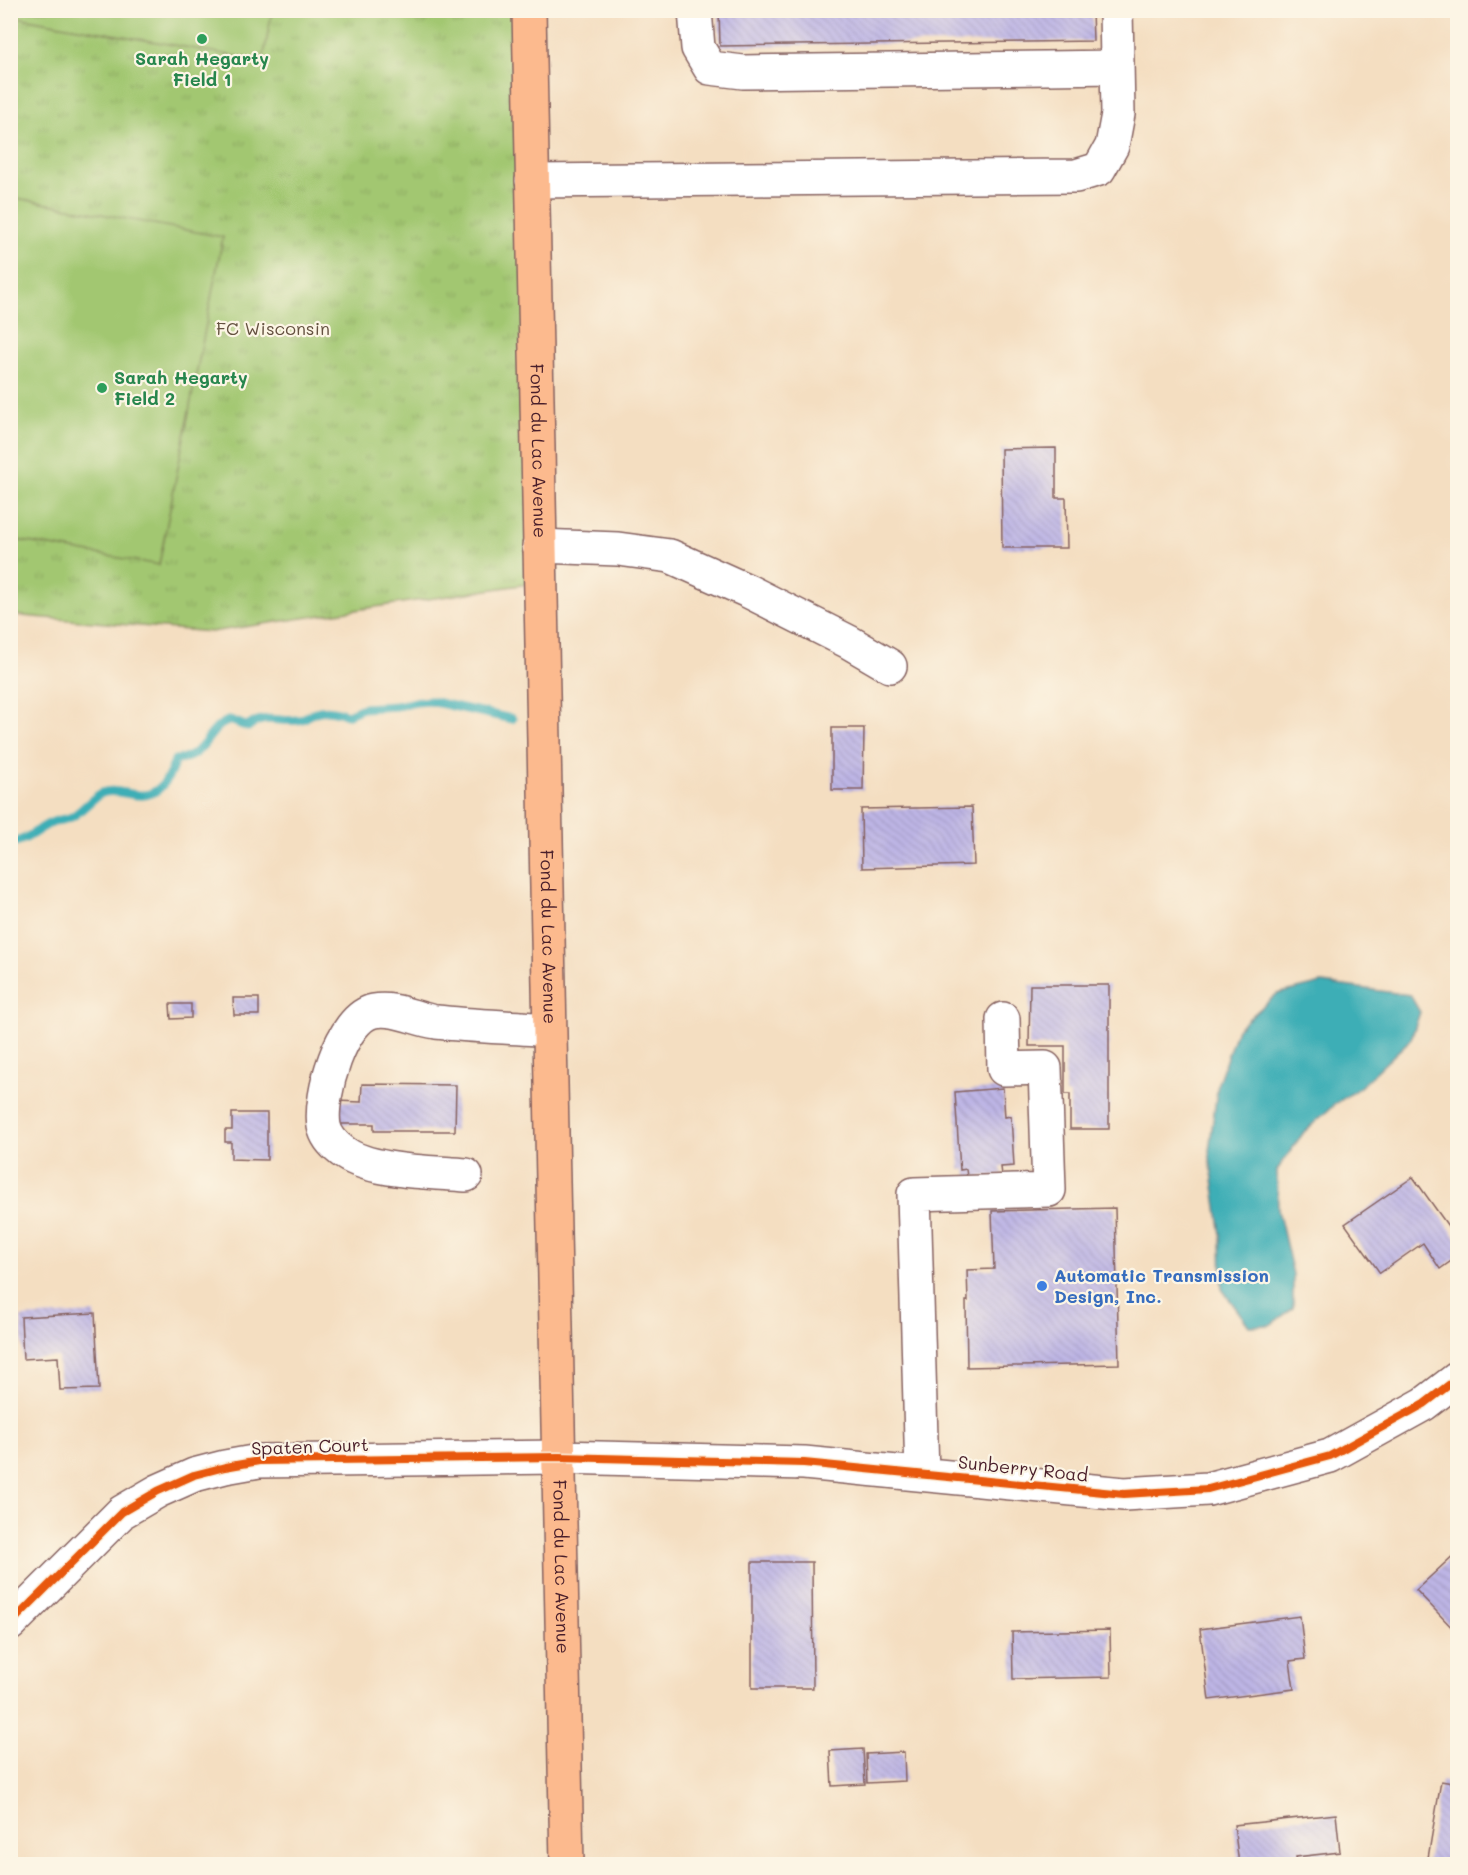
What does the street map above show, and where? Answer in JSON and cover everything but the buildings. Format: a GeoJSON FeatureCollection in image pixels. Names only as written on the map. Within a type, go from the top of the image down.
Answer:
{"type":"FeatureCollection","features":[{"type":"Feature","properties":{"kind":"main road","name":"Fond du Lac Avenue"},"geometry":{"type":"LineString","coordinates":[[529,10],[567,1864]]}},
{"type":"Feature","properties":{"kind":"street"},"geometry":{"type":"LineString","coordinates":[[694,10],[698,48],[710,68],[743,72],[1118,67]]}},
{"type":"Feature","properties":{"kind":"street"},"geometry":{"type":"LineString","coordinates":[[532,181],[1076,176],[1099,169],[1112,146],[1118,114],[1116,10]]}},
{"type":"Feature","properties":{"kind":"street"},"geometry":{"type":"LineString","coordinates":[[539,546],[618,549],[670,556],[748,591],[849,642],[890,666]]}},
{"type":"Feature","properties":{"kind":"street"},"geometry":{"type":"LineString","coordinates":[[466,1175],[368,1164],[343,1153],[329,1138],[324,1126],[323,1108],[330,1072],[344,1036],[371,1011],[389,1010],[434,1022],[549,1030]]}},
{"type":"Feature","properties":{"kind":"street"},"geometry":{"type":"LineString","coordinates":[[922,1474],[914,1194],[1049,1190],[1045,1068],[1004,1069],[1003,1018]]}},
{"type":"Feature","properties":{"kind":"street","name":"Sunberry Road"},"geometry":{"type":"LineString","coordinates":[[559,1457],[804,1463],[1124,1494],[1208,1489],[1330,1456],[1424,1404],[1458,1378]]}},
{"type":"Feature","properties":{"kind":"street","name":"Spaten Court"},"geometry":{"type":"LineString","coordinates":[[10,1624],[122,1512],[158,1491],[194,1476],[259,1461],[559,1457]]}},
{"type":"Feature","properties":{"kind":"green space","name":"FC Wisconsin"},"geometry":{"type":"Polygon","coordinates":[[[10,11],[529,11],[540,582],[211,632],[11,615],[10,11]]]}},
{"type":"Feature","properties":{"kind":"green space","name":"Sarah Hegarty Field 1"},"geometry":{"type":"Polygon","coordinates":[[[10,11],[272,11],[263,61],[11,16],[10,11]]]}},
{"type":"Feature","properties":{"kind":"green space","name":"Sarah Hegarty Field 2"},"geometry":{"type":"Polygon","coordinates":[[[11,197],[223,237],[159,565],[11,539],[11,197]]]}},
{"type":"Feature","properties":{"kind":"water"},"geometry":{"type":"Polygon","coordinates":[[[1322,983],[1410,995],[1420,1012],[1411,1039],[1360,1087],[1334,1105],[1304,1132],[1277,1170],[1278,1210],[1293,1274],[1293,1308],[1270,1325],[1249,1326],[1222,1289],[1221,1235],[1209,1151],[1218,1083],[1237,1029],[1277,994],[1322,983]]]}},
{"type":"Feature","properties":{"kind":"waterway"},"geometry":{"type":"LineString","coordinates":[[10,842],[26,838],[46,825],[73,816],[102,793],[114,791],[140,795],[152,793],[167,780],[175,760],[195,753],[218,727],[230,720],[248,727],[266,719],[300,720],[325,710],[347,715],[363,708],[430,701],[512,719]]}},
{"type":"Feature","properties":{"kind":"cycle path"},"geometry":{"type":"LineString","coordinates":[[10,1624],[122,1512],[158,1491],[194,1475],[259,1461],[559,1457],[804,1463],[1124,1494],[1208,1489],[1330,1456],[1424,1404],[1458,1378]]}},
{"type":"Feature","properties":{"kind":"place","name":"Sarah Hegarty Field 1"},"geometry":{"type":"Point","coordinates":[202,39]}},
{"type":"Feature","properties":{"kind":"place","name":"Sarah Hegarty Field 2"},"geometry":{"type":"Point","coordinates":[102,388]}},
{"type":"Feature","properties":{"kind":"place","name":"Automatic Transmission Design, Inc."},"geometry":{"type":"Point","coordinates":[1042,1286]}}]}
